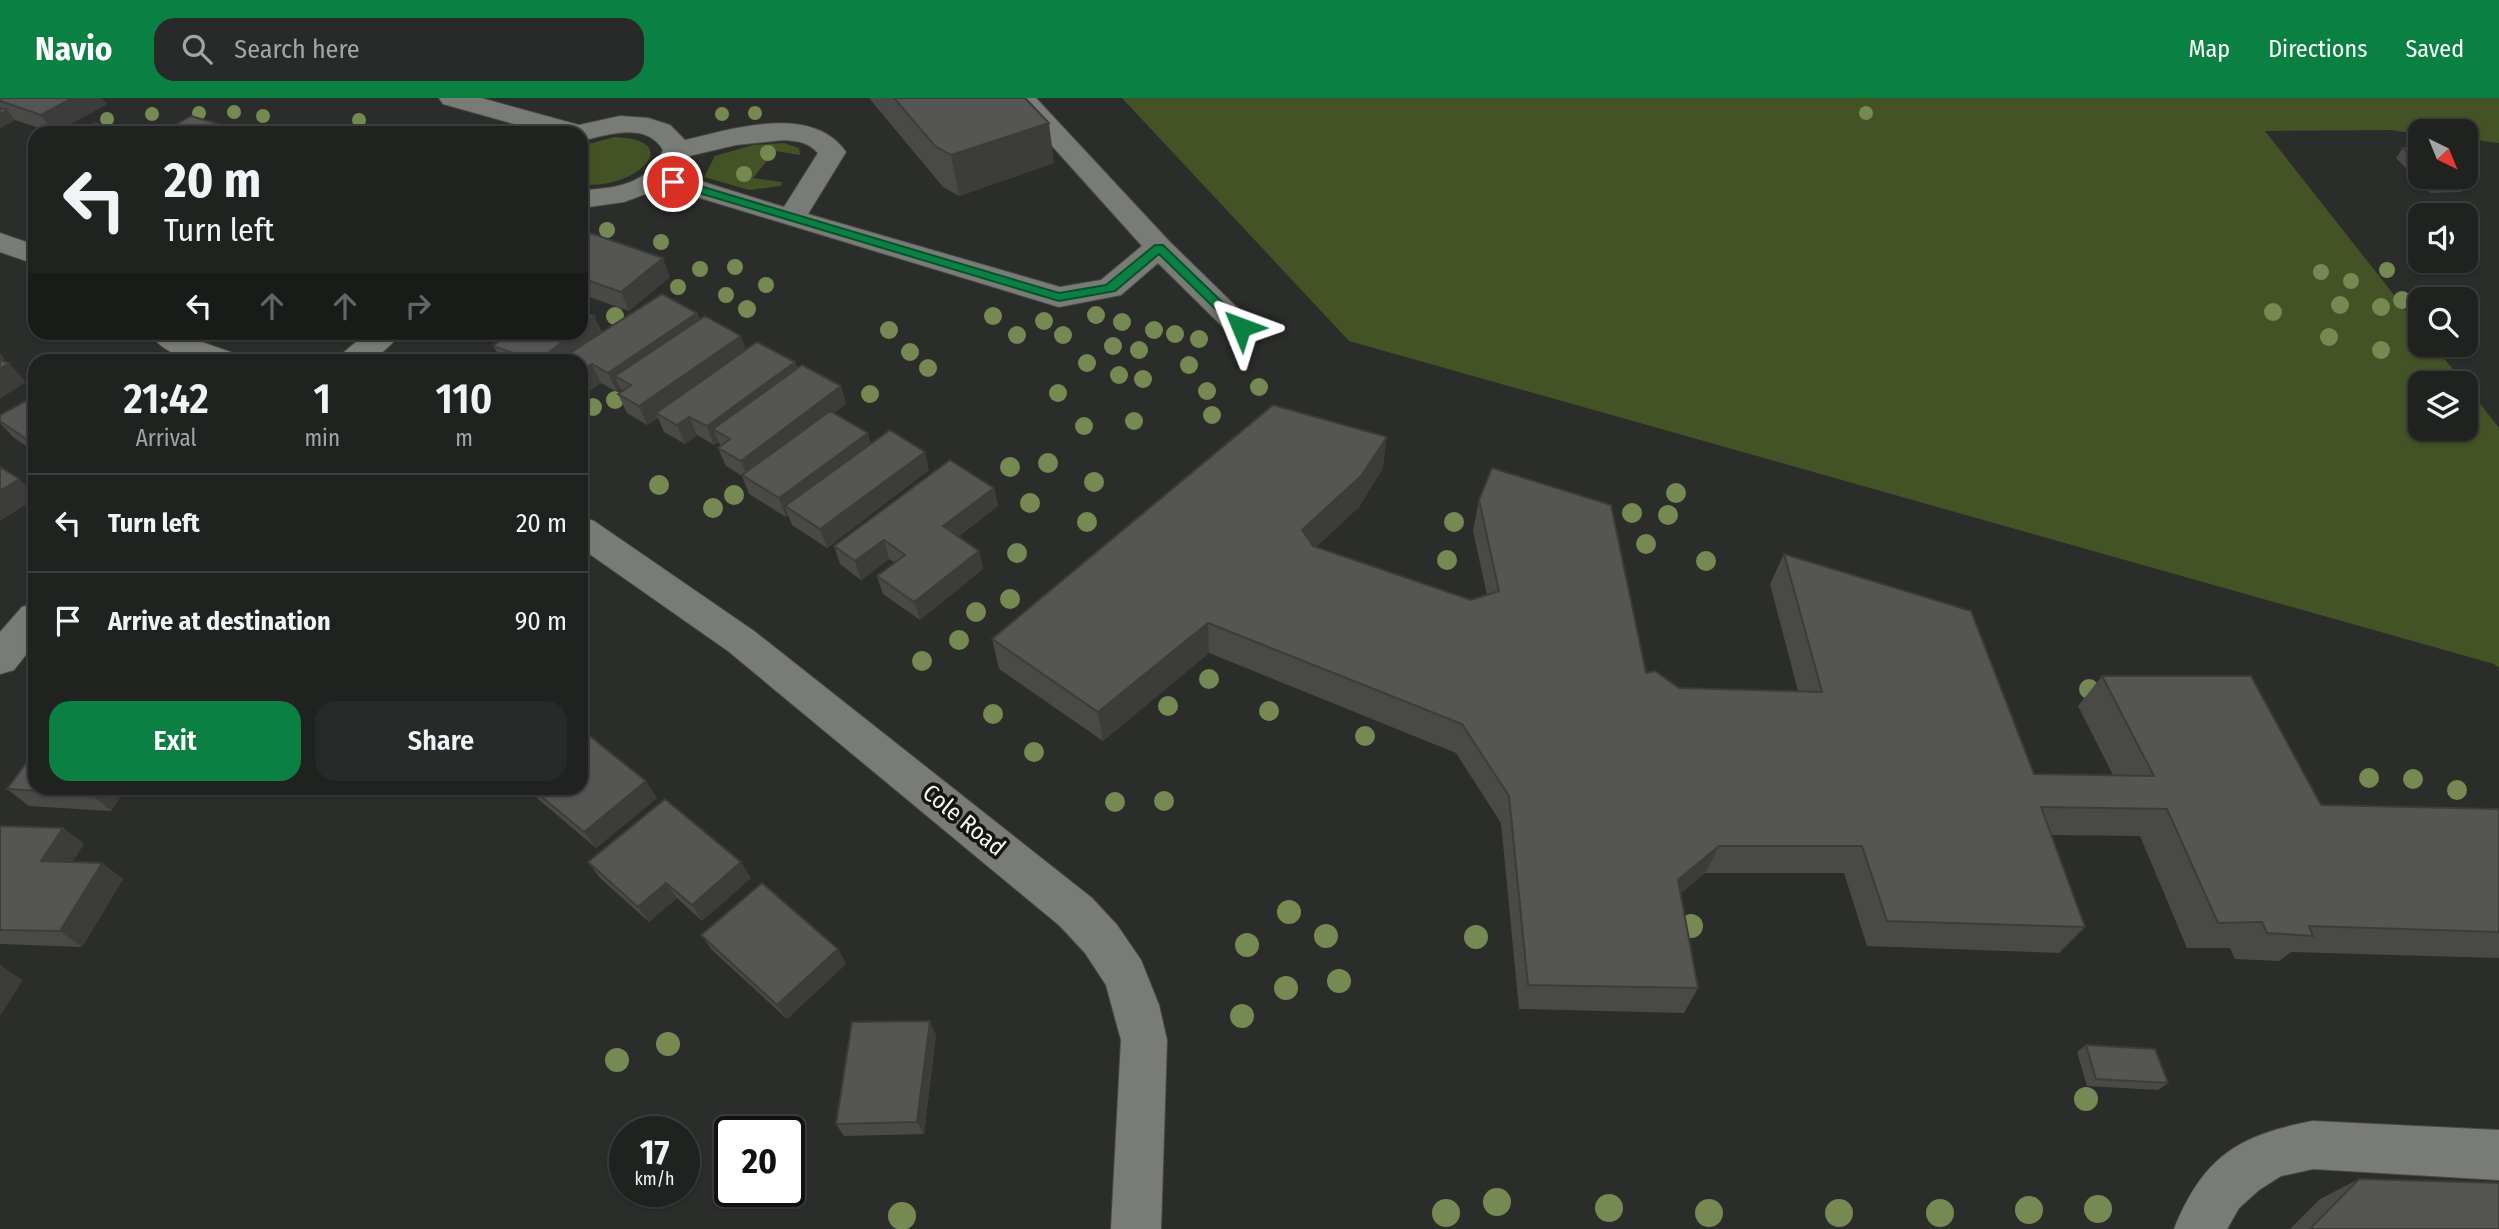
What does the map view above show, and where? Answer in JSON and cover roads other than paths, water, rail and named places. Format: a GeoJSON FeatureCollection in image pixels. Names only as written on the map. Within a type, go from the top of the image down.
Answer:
{"type":"FeatureCollection","features":[{"type":"Feature","properties":{"kind":"street"},"geometry":{"type":"LineString","coordinates":[[452,98],[554,126]]}},
{"type":"Feature","properties":{"kind":"street"},"geometry":{"type":"LineString","coordinates":[[1022,98],[1159,247],[1241,327]]}},
{"type":"Feature","properties":{"kind":"street"},"geometry":{"type":"LineString","coordinates":[[588,131],[610,125],[649,127],[663,132],[673,140],[677,150],[669,169],[659,177],[623,194],[588,197]]}},
{"type":"Feature","properties":{"kind":"street"},"geometry":{"type":"LineString","coordinates":[[677,150],[790,130],[828,144],[832,152],[814,185],[791,218]]}},
{"type":"Feature","properties":{"kind":"street"},"geometry":{"type":"LineString","coordinates":[[659,177],[1059,297],[1110,288],[1159,247]]}},
{"type":"Feature","properties":{"kind":"street"},"geometry":{"type":"LineString","coordinates":[[0,242],[28,252]]}},
{"type":"Feature","properties":{"kind":"street"},"geometry":{"type":"LineString","coordinates":[[177,340],[205,354]]}},
{"type":"Feature","properties":{"kind":"street"},"geometry":{"type":"LineString","coordinates":[[362,354],[379,340]]}},
{"type":"Feature","properties":{"kind":"street","name":"Cole Road"},"geometry":{"type":"LineString","coordinates":[[588,535],[741,640],[1076,912],[1101,939],[1125,975],[1136,1005],[1144,1040],[1136,1229]]}},
{"type":"Feature","properties":{"kind":"street"},"geometry":{"type":"LineString","coordinates":[[0,659],[28,625]]}},
{"type":"Feature","properties":{"kind":"street"},"geometry":{"type":"LineString","coordinates":[[2199,1229],[2221,1190],[2241,1172],[2273,1153],[2313,1145],[2499,1155]]}}]}
